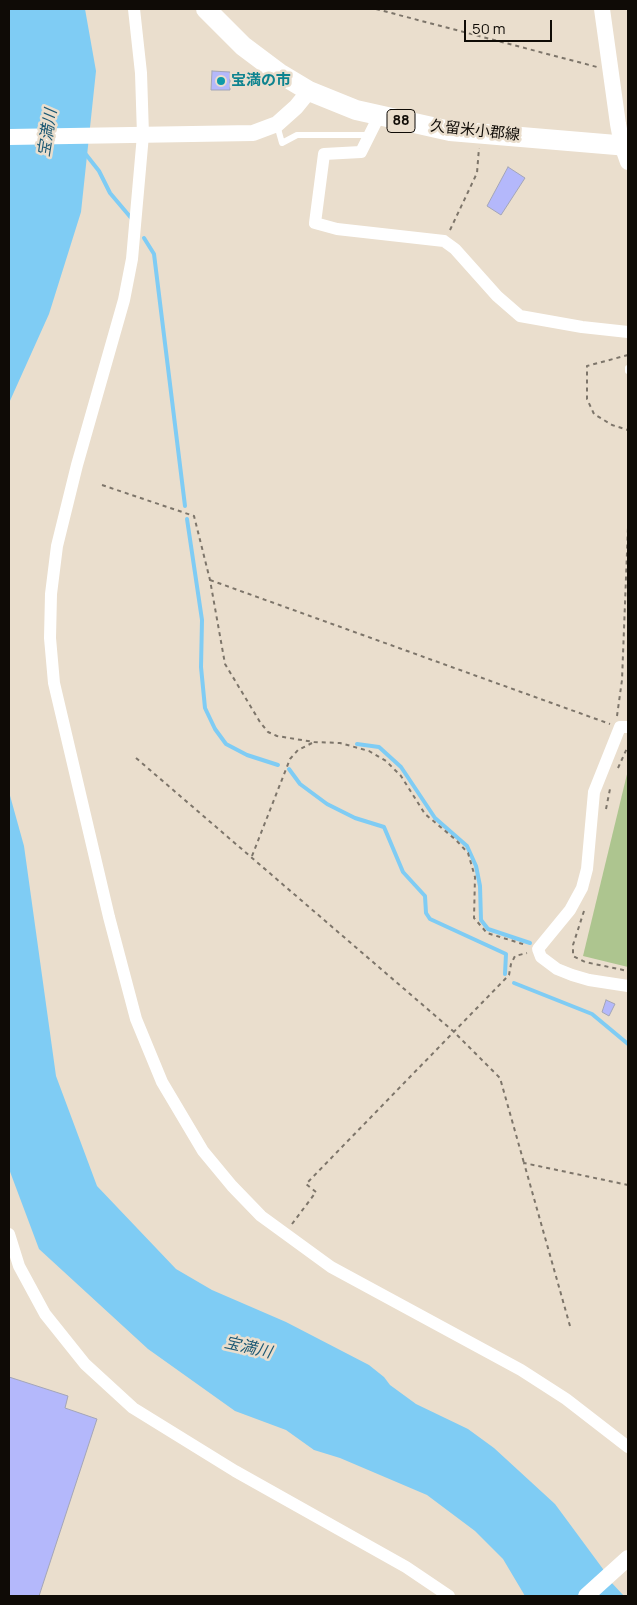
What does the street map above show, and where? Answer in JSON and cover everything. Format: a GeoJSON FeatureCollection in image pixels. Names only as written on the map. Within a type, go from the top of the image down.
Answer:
{"type":"FeatureCollection","features":[{"type":"Feature","properties":{"kind":"main road","name":"久留米小郡線"},"geometry":{"type":"LineString","coordinates":[[206,9],[243,46],[279,73],[309,92],[356,110],[450,131],[626,151]]}},
{"type":"Feature","properties":{"kind":"street"},"geometry":{"type":"LineString","coordinates":[[134,9],[141,73],[132,259],[124,300],[78,465],[58,546],[51,594],[50,638],[54,683],[109,918],[136,1019],[162,1082],[203,1151],[232,1186],[261,1216],[331,1267],[520,1370],[566,1399],[628,1447]]}},
{"type":"Feature","properties":{"kind":"street"},"geometry":{"type":"LineString","coordinates":[[602,9],[609,70],[626,151]]}},
{"type":"Feature","properties":{"kind":"street"},"geometry":{"type":"LineString","coordinates":[[9,137],[253,133],[277,124],[309,92]]}},
{"type":"Feature","properties":{"kind":"street"},"geometry":{"type":"LineString","coordinates":[[379,116],[361,152],[324,154],[315,223],[337,228],[444,241],[455,249],[497,296],[520,316],[582,327],[628,332]]}},
{"type":"Feature","properties":{"kind":"street"},"geometry":{"type":"LineString","coordinates":[[622,727],[594,792],[587,869],[582,888],[570,910],[540,953],[557,968],[572,975],[589,980],[628,986]]}},
{"type":"Feature","properties":{"kind":"street"},"geometry":{"type":"LineString","coordinates":[[9,1234],[19,1266],[45,1314],[85,1364],[133,1408],[235,1471],[406,1567],[449,1596]]}},
{"type":"Feature","properties":{"kind":"street"},"geometry":{"type":"LineString","coordinates":[[586,1596],[628,1558]]}},
{"type":"Feature","properties":{"kind":"lane"},"geometry":{"type":"LineString","coordinates":[[277,124],[282,143],[297,135],[370,135]]}},
{"type":"Feature","properties":{"kind":"path"},"geometry":{"type":"LineString","coordinates":[[376,9],[609,70]]}},
{"type":"Feature","properties":{"kind":"path"},"geometry":{"type":"LineString","coordinates":[[444,241],[477,174],[480,146]]}},
{"type":"Feature","properties":{"kind":"path"},"geometry":{"type":"LineString","coordinates":[[628,355],[587,366],[587,399],[594,414],[612,425],[628,430]]}},
{"type":"Feature","properties":{"kind":"path"},"geometry":{"type":"LineString","coordinates":[[102,485],[194,516],[210,580],[225,664],[268,732],[277,736],[314,742],[340,743],[369,751],[386,761],[401,776],[425,814],[456,840],[468,853],[475,877],[474,918],[487,933],[540,953]]}},
{"type":"Feature","properties":{"kind":"path"},"geometry":{"type":"LineString","coordinates":[[210,580],[622,727],[628,526]]}},
{"type":"Feature","properties":{"kind":"path"},"geometry":{"type":"LineString","coordinates":[[252,856],[290,759],[298,750],[314,742]]}},
{"type":"Feature","properties":{"kind":"path"},"geometry":{"type":"LineString","coordinates":[[136,758],[252,856],[452,1031],[500,1078],[570,1326]]}},
{"type":"Feature","properties":{"kind":"path"},"geometry":{"type":"LineString","coordinates":[[294,1221],[316,1192],[306,1184],[452,1031],[509,975],[515,956],[524,952],[540,953]]}},
{"type":"Feature","properties":{"kind":"path"},"geometry":{"type":"LineString","coordinates":[[524,1162],[628,1184]]}},
{"type":"Feature","properties":{"kind":"green space"},"geometry":{"type":"Polygon","coordinates":[[[628,770],[628,967],[583,956],[628,770]]]}},
{"type":"Feature","properties":{"kind":"water","name":"宝満川"},"geometry":{"type":"Polygon","coordinates":[[[9,9],[85,9],[96,71],[81,212],[49,314],[9,403],[9,9]]]}},
{"type":"Feature","properties":{"kind":"water","name":"宝満川"},"geometry":{"type":"Polygon","coordinates":[[[9,792],[24,846],[56,1076],[97,1186],[176,1269],[212,1290],[286,1322],[369,1365],[384,1377],[390,1385],[416,1404],[468,1429],[494,1448],[555,1504],[610,1581],[624,1596],[525,1596],[503,1559],[475,1531],[427,1495],[340,1458],[314,1450],[286,1430],[235,1411],[148,1349],[39,1249],[9,1169],[9,792]]]}},
{"type":"Feature","properties":{"kind":"building","name":"宝満の市"},"geometry":{"type":"Polygon","coordinates":[[[212,71],[230,72],[230,90],[211,90],[212,71]]]}},
{"type":"Feature","properties":{"kind":"building"},"geometry":{"type":"Polygon","coordinates":[[[508,167],[525,178],[501,215],[487,206],[508,167]]]}},
{"type":"Feature","properties":{"kind":"building"},"geometry":{"type":"Polygon","coordinates":[[[606,1000],[615,1004],[609,1016],[602,1012],[606,1000]]]}},
{"type":"Feature","properties":{"kind":"building"},"geometry":{"type":"Polygon","coordinates":[[[9,1377],[68,1396],[65,1408],[97,1419],[39,1596],[9,1596],[9,1377]]]}},
{"type":"Feature","properties":{"kind":"waterway"},"geometry":{"type":"LineString","coordinates":[[84,152],[99,171],[110,193],[132,219]]}},
{"type":"Feature","properties":{"kind":"waterway"},"geometry":{"type":"LineString","coordinates":[[144,238],[154,254],[185,506]]}},
{"type":"Feature","properties":{"kind":"waterway"},"geometry":{"type":"LineString","coordinates":[[187,519],[202,620],[201,667],[205,708],[215,729],[226,744],[247,755],[278,765]]}},
{"type":"Feature","properties":{"kind":"waterway"},"geometry":{"type":"LineString","coordinates":[[357,744],[379,747],[401,767],[435,818],[467,846],[476,866],[480,886],[481,920],[488,929],[530,943]]}},
{"type":"Feature","properties":{"kind":"waterway"},"geometry":{"type":"LineString","coordinates":[[289,769],[300,784],[327,804],[355,818],[384,827],[403,872],[425,896],[426,913],[430,919],[506,954],[505,974]]}},
{"type":"Feature","properties":{"kind":"waterway"},"geometry":{"type":"LineString","coordinates":[[514,983],[592,1014],[628,1044]]}},
{"type":"Feature","properties":{"kind":"place","name":"宝満の市"},"geometry":{"type":"Point","coordinates":[221,81]}}]}
